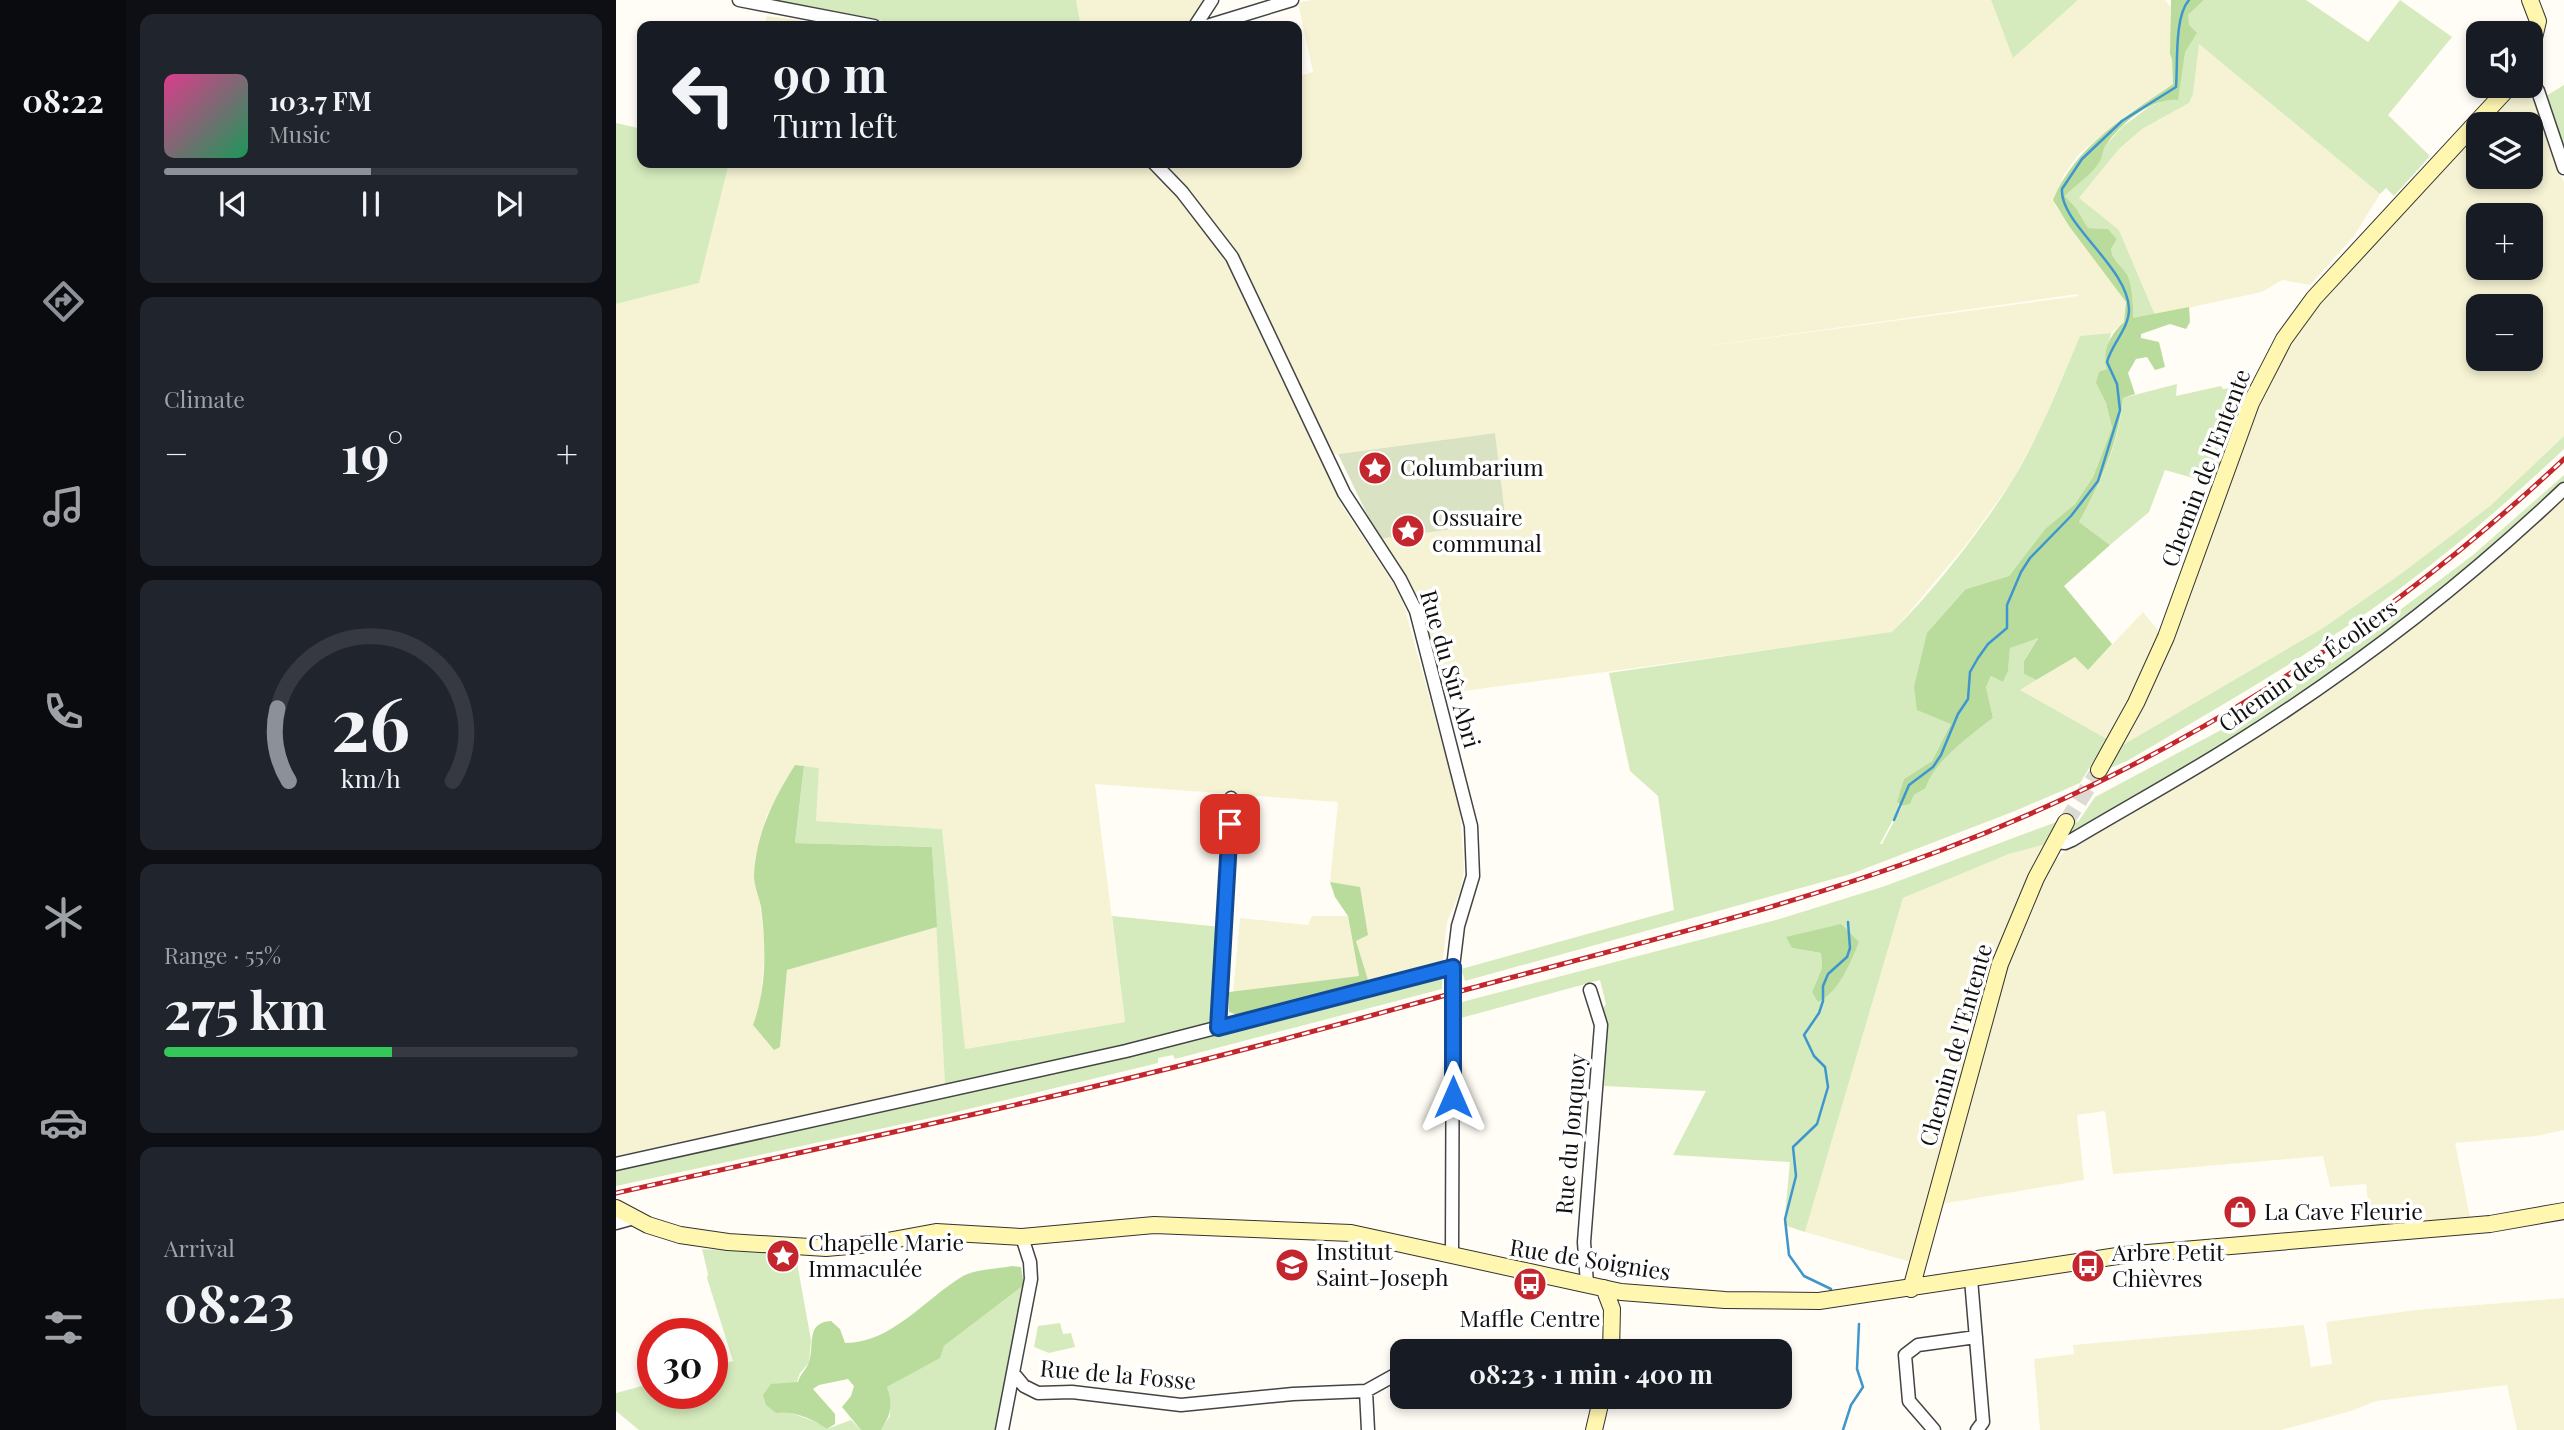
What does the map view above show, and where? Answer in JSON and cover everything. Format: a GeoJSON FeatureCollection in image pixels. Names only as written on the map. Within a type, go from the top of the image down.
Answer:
{"type":"FeatureCollection","features":[{"type":"Feature","properties":{"kind":"street"},"geometry":{"type":"LineString","coordinates":[[739,0],[848,21]]}},
{"type":"Feature","properties":{"kind":"street"},"geometry":{"type":"LineString","coordinates":[[1198,21],[1212,0]]}},
{"type":"Feature","properties":{"kind":"street"},"geometry":{"type":"LineString","coordinates":[[1223,21],[1292,0]]}},
{"type":"Feature","properties":{"kind":"street"},"geometry":{"type":"LineString","coordinates":[[2530,0],[2538,21]]}},
{"type":"Feature","properties":{"kind":"street","name":"Chemin de l'Entente"},"geometry":{"type":"LineString","coordinates":[[2099,769],[2136,703],[2166,637],[2251,403],[2284,339],[2314,298],[2499,98]]}},
{"type":"Feature","properties":{"kind":"street"},"geometry":{"type":"LineString","coordinates":[[2540,98],[2564,168]]}},
{"type":"Feature","properties":{"kind":"street","name":"Rue du Sûr Abri"},"geometry":{"type":"LineString","coordinates":[[1159,168],[1182,192],[1232,257],[1343,493],[1401,579],[1416,611],[1471,826],[1473,876],[1458,926],[1453,967],[1452,1254]]}},
{"type":"Feature","properties":{"kind":"street","name":"Chemin des Écoliers"},"geometry":{"type":"LineString","coordinates":[[2055,842],[2065,843],[2072,840],[2269,722],[2452,588],[2564,489]]}},
{"type":"Feature","properties":{"kind":"street"},"geometry":{"type":"LineString","coordinates":[[1218,1028],[1231,798]]}},
{"type":"Feature","properties":{"kind":"street","name":"Chemin de l'Entente"},"geometry":{"type":"LineString","coordinates":[[1911,1289],[2000,964],[2036,878],[2066,822]]}},
{"type":"Feature","properties":{"kind":"street"},"geometry":{"type":"LineString","coordinates":[[616,1164],[1126,1051],[1453,967]]}},
{"type":"Feature","properties":{"kind":"street","name":"Rue du Jonquoy"},"geometry":{"type":"LineString","coordinates":[[1587,1284],[1584,1242],[1601,1024],[1590,990]]}},
{"type":"Feature","properties":{"kind":"street","name":"Rue de Soignies"},"geometry":{"type":"LineString","coordinates":[[616,1208],[634,1218],[680,1235],[797,1247],[855,1247],[936,1232],[1022,1237],[1154,1225],[1350,1233],[1452,1254],[1495,1267],[1621,1292],[1726,1300],[1819,1301],[2124,1255],[2490,1224],[2564,1211]]}},
{"type":"Feature","properties":{"kind":"street"},"geometry":{"type":"LineString","coordinates":[[616,1223],[634,1218]]}},
{"type":"Feature","properties":{"kind":"street","name":"Rue de la Fosse"},"geometry":{"type":"LineString","coordinates":[[1022,1237],[1032,1270],[1014,1374],[1024,1386],[1038,1393],[1072,1392],[1181,1405],[1293,1394],[1366,1391],[1390,1378]]}},
{"type":"Feature","properties":{"kind":"street"},"geometry":{"type":"LineString","coordinates":[[1971,1279],[1983,1422],[1977,1430]]}},
{"type":"Feature","properties":{"kind":"street"},"geometry":{"type":"LineString","coordinates":[[1604,1288],[1612,1309],[1611,1339]]}},
{"type":"Feature","properties":{"kind":"street"},"geometry":{"type":"LineString","coordinates":[[1612,1309],[1621,1292]]}},
{"type":"Feature","properties":{"kind":"street"},"geometry":{"type":"LineString","coordinates":[[1934,1430],[1909,1401],[1906,1355],[1918,1345],[1976,1337]]}},
{"type":"Feature","properties":{"kind":"street"},"geometry":{"type":"LineString","coordinates":[[1002,1430],[1014,1374]]}},
{"type":"Feature","properties":{"kind":"street"},"geometry":{"type":"LineString","coordinates":[[1366,1391],[1368,1430]]}},
{"type":"Feature","properties":{"kind":"street"},"geometry":{"type":"LineString","coordinates":[[1594,1430],[1598,1409]]}},
{"type":"Feature","properties":{"kind":"shaded area"},"geometry":{"type":"Polygon","coordinates":[[[1076,0],[1209,0],[1190,21],[1080,21],[1076,0]]]}},
{"type":"Feature","properties":{"kind":"shaded area"},"geometry":{"type":"Polygon","coordinates":[[[1311,0],[1991,0],[2013,57],[2078,0],[2165,0],[2170,6],[2173,84],[2129,113],[2079,154],[2063,176],[2055,205],[2126,302],[2124,322],[2111,333],[2080,336],[2040,429],[2012,481],[1969,541],[1892,633],[1442,694],[1420,613],[1379,539],[1506,522],[1495,433],[1329,455],[1249,281],[1225,238],[1163,168],[1302,168],[1302,75],[1313,72],[1298,3],[1311,0]],[[2078,294],[1686,349],[2078,296],[2078,294]]]}},
{"type":"Feature","properties":{"kind":"shaded area"},"geometry":{"type":"Polygon","coordinates":[[[767,16],[806,21],[766,21],[767,16]]]}},
{"type":"Feature","properties":{"kind":"shaded area"},"geometry":{"type":"Polygon","coordinates":[[[2198,43],[2380,194],[2354,236],[2310,285],[2282,280],[2262,292],[2155,315],[2119,230],[2078,199],[2119,149],[2142,129],[2189,103],[2198,43]]]}},
{"type":"Feature","properties":{"kind":"shaded area"},"geometry":{"type":"Polygon","coordinates":[[[2509,98],[2535,98],[2540,112],[2495,112],[2509,98]]]}},
{"type":"Feature","properties":{"kind":"shaded area"},"geometry":{"type":"Polygon","coordinates":[[[2543,121],[2564,183],[2564,436],[2490,506],[2402,573],[2323,628],[2121,746],[2163,662],[2258,406],[2293,335],[2322,298],[2466,143],[2466,189],[2543,189],[2543,121]]]}},
{"type":"Feature","properties":{"kind":"shaded area"},"geometry":{"type":"Polygon","coordinates":[[[728,168],[1153,168],[1219,242],[1289,384],[1342,506],[1401,595],[1460,808],[1464,871],[1460,892],[1447,922],[1443,960],[1368,980],[1356,941],[1360,888],[1330,882],[1338,802],[1095,784],[1125,1022],[964,1049],[942,829],[815,821],[819,768],[795,765],[766,817],[754,880],[760,903],[765,947],[760,1008],[780,1047],[787,970],[937,927],[945,1085],[616,1164],[616,304],[699,283],[728,168]]]}},
{"type":"Feature","properties":{"kind":"shaded area"},"geometry":{"type":"Polygon","coordinates":[[[2564,494],[2564,1130],[2536,1136],[2455,1143],[2470,1217],[2371,1226],[2366,1184],[2330,1187],[2323,1156],[2113,1174],[2105,1111],[2077,1115],[2084,1180],[1941,1204],[1994,1006],[2015,943],[2053,862],[2067,850],[2232,750],[2564,494]]]}},
{"type":"Feature","properties":{"kind":"shaded area"},"geometry":{"type":"Polygon","coordinates":[[[2143,612],[2161,634],[2107,739],[2019,690],[2075,656],[2088,670],[2143,612]]]}},
{"type":"Feature","properties":{"kind":"shaded area"},"geometry":{"type":"Polygon","coordinates":[[[2044,844],[1999,944],[1980,1002],[1911,1262],[1805,1232],[1903,898],[2009,854],[2044,844]]]}},
{"type":"Feature","properties":{"kind":"shaded area"},"geometry":{"type":"Polygon","coordinates":[[[1312,916],[1348,916],[1359,976],[1233,992],[1240,918],[1308,925],[1312,916]]]}},
{"type":"Feature","properties":{"kind":"shaded area"},"geometry":{"type":"Polygon","coordinates":[[[2564,1298],[2564,1430],[2517,1430],[2507,1385],[2376,1401],[2351,1411],[2281,1430],[2040,1430],[2034,1359],[2074,1354],[2073,1345],[2304,1325],[2311,1367],[2332,1364],[2326,1322],[2417,1310],[2564,1298]]]}},
{"type":"Feature","properties":{"kind":"green space"},"geometry":{"type":"Polygon","coordinates":[[[771,0],[1076,0],[1080,21],[882,21],[771,0]]]}},
{"type":"Feature","properties":{"kind":"green space"},"geometry":{"type":"Polygon","coordinates":[[[1991,0],[2078,0],[2013,58],[1991,0]]]}},
{"type":"Feature","properties":{"kind":"green space"},"geometry":{"type":"Polygon","coordinates":[[[2171,0],[2204,0],[2188,15],[2189,25],[2197,33],[2185,52],[2178,100],[2168,100],[2147,107],[2128,121],[2106,145],[2097,166],[2065,196],[2088,228],[2108,229],[2117,239],[2111,249],[2130,282],[2133,318],[2189,307],[2190,322],[2186,329],[2170,324],[2141,334],[2141,338],[2159,342],[2165,367],[2155,370],[2147,357],[2136,359],[2128,373],[2135,394],[2123,398],[2117,431],[2107,462],[2079,522],[2110,545],[2064,586],[2112,644],[2088,670],[2075,657],[2036,680],[2024,674],[2024,661],[2038,638],[2010,648],[2008,671],[2003,682],[1991,676],[1986,687],[1993,718],[1954,749],[1936,768],[1926,788],[1914,795],[1910,804],[1902,806],[1897,802],[1904,779],[1932,761],[1951,724],[1917,710],[1914,687],[1927,633],[1966,589],[2009,576],[2045,529],[2075,504],[2093,477],[2112,428],[2106,403],[2096,383],[2099,372],[2107,369],[2106,350],[2111,337],[2124,322],[2126,302],[2069,226],[2053,200],[2075,163],[2088,148],[2120,121],[2173,84],[2170,54],[2171,0]]]}},
{"type":"Feature","properties":{"kind":"green space"},"geometry":{"type":"Polygon","coordinates":[[[2204,0],[2306,0],[2368,42],[2400,0],[2452,37],[2388,115],[2430,156],[2394,196],[2386,188],[2380,194],[2199,44],[2193,94],[2189,103],[2142,129],[2119,149],[2079,198],[2119,230],[2155,315],[2133,319],[2130,282],[2111,249],[2117,239],[2108,229],[2088,228],[2065,196],[2100,160],[2104,147],[2122,127],[2149,107],[2167,99],[2181,69],[2188,15],[2204,0]]]}},
{"type":"Feature","properties":{"kind":"green space"},"geometry":{"type":"Polygon","coordinates":[[[2564,85],[2564,150],[2546,96],[2564,85]]]}},
{"type":"Feature","properties":{"kind":"green space"},"geometry":{"type":"Polygon","coordinates":[[[616,123],[637,128],[637,168],[728,168],[699,283],[616,304],[616,123]]]}},
{"type":"Feature","properties":{"kind":"green space"},"geometry":{"type":"Polygon","coordinates":[[[2111,333],[2105,359],[2108,369],[2096,383],[2106,403],[2112,428],[2093,477],[2075,504],[2045,529],[2009,576],[1966,589],[1952,724],[1932,761],[1904,779],[1897,812],[1880,844],[1902,806],[1910,804],[1914,795],[1926,788],[1936,768],[1954,749],[1993,718],[1986,687],[1991,676],[2003,682],[2008,670],[2010,648],[2038,637],[2024,661],[2024,674],[2036,680],[2020,690],[2107,739],[2080,783],[1851,874],[1465,981],[1461,969],[1674,910],[1658,796],[1630,771],[1609,673],[1892,632],[1956,560],[2012,481],[2040,428],[2080,336],[2111,333]]]}},
{"type":"Feature","properties":{"kind":"green space"},"geometry":{"type":"Polygon","coordinates":[[[2177,384],[2176,396],[2221,386],[2223,389],[2251,386],[2215,484],[2165,470],[2149,512],[2110,545],[2079,522],[2108,462],[2118,431],[2123,398],[2177,384]]]}},
{"type":"Feature","properties":{"kind":"green space"},"geometry":{"type":"Polygon","coordinates":[[[1495,433],[1506,522],[1379,539],[1338,454],[1495,433]]]}},
{"type":"Feature","properties":{"kind":"green space"},"geometry":{"type":"Polygon","coordinates":[[[2564,436],[2564,449],[2526,484],[2447,552],[2373,609],[2234,698],[2127,761],[2108,769],[2121,746],[2323,628],[2402,573],[2490,506],[2564,436]]]}},
{"type":"Feature","properties":{"kind":"green space"},"geometry":{"type":"Polygon","coordinates":[[[2564,475],[2564,485],[2530,518],[2387,634],[2227,745],[2071,836],[2068,833],[2074,821],[2078,822],[2095,797],[2221,730],[2343,653],[2473,555],[2564,475]]]}},
{"type":"Feature","properties":{"kind":"green space"},"geometry":{"type":"Polygon","coordinates":[[[795,765],[804,766],[795,843],[932,847],[937,927],[787,970],[780,1047],[774,1050],[753,1025],[761,996],[764,952],[761,907],[754,876],[755,861],[767,818],[795,765]]]}},
{"type":"Feature","properties":{"kind":"green space"},"geometry":{"type":"Polygon","coordinates":[[[804,766],[819,768],[816,821],[942,829],[965,1049],[1125,1022],[1112,916],[1221,927],[1214,1021],[1128,1046],[945,1085],[932,847],[795,843],[804,766]]]}},
{"type":"Feature","properties":{"kind":"green space"},"geometry":{"type":"Polygon","coordinates":[[[2059,821],[2050,843],[2009,854],[1903,898],[1805,1232],[1784,1225],[1790,1162],[1673,1155],[1706,1091],[1604,1086],[1607,1033],[1603,1008],[1606,1004],[1600,980],[1461,1018],[1462,1002],[1776,920],[1885,886],[2059,821]],[[1859,942],[1792,948],[1821,953],[1822,968],[1812,992],[1859,942]]]}},
{"type":"Feature","properties":{"kind":"green space"},"geometry":{"type":"Polygon","coordinates":[[[1330,882],[1360,887],[1368,935],[1356,941],[1369,983],[1240,1016],[1229,1012],[1229,992],[1359,976],[1348,916],[1335,897],[1330,882]]]}},
{"type":"Feature","properties":{"kind":"green space"},"geometry":{"type":"Polygon","coordinates":[[[1841,924],[1859,942],[1838,984],[1818,1002],[1812,992],[1822,968],[1821,953],[1792,948],[1786,937],[1841,924]]]}},
{"type":"Feature","properties":{"kind":"green space"},"geometry":{"type":"Polygon","coordinates":[[[1442,975],[1442,989],[1175,1059],[1173,1055],[1158,1058],[1158,1063],[944,1115],[616,1186],[616,1165],[1442,975]]]}},
{"type":"Feature","properties":{"kind":"green space"},"geometry":{"type":"Polygon","coordinates":[[[702,1249],[780,1254],[780,1258],[785,1259],[786,1255],[796,1257],[811,1340],[809,1363],[800,1373],[787,1411],[827,1429],[851,1420],[861,1430],[639,1430],[616,1411],[616,1393],[637,1387],[637,1409],[728,1409],[728,1362],[733,1361],[728,1345],[728,1318],[720,1318],[702,1249]]]}},
{"type":"Feature","properties":{"kind":"green space"},"geometry":{"type":"Polygon","coordinates":[[[1012,1266],[1021,1267],[1024,1285],[944,1346],[940,1358],[887,1387],[890,1409],[881,1430],[861,1430],[842,1407],[851,1396],[854,1386],[848,1379],[819,1385],[813,1389],[835,1414],[835,1424],[827,1429],[803,1416],[776,1413],[766,1405],[763,1395],[771,1384],[798,1382],[809,1362],[812,1336],[817,1326],[831,1321],[840,1329],[845,1343],[862,1341],[893,1328],[963,1276],[1012,1266]]]}},
{"type":"Feature","properties":{"kind":"green space"},"geometry":{"type":"Polygon","coordinates":[[[1024,1285],[1002,1430],[881,1430],[890,1416],[887,1387],[939,1358],[944,1346],[1024,1285]]]}},
{"type":"Feature","properties":{"kind":"green space"},"geometry":{"type":"Polygon","coordinates":[[[1060,1323],[1063,1334],[1071,1333],[1075,1347],[1049,1353],[1034,1347],[1038,1326],[1060,1323]]]}},
{"type":"Feature","properties":{"kind":"building","name":"La Cave Fleurie"},"geometry":{"type":"Polygon","coordinates":[[[2246,1201],[2248,1222],[2235,1223],[2233,1203],[2246,1201]]]}},
{"type":"Feature","properties":{"kind":"waterway"},"geometry":{"type":"LineString","coordinates":[[1894,820],[1909,785],[1933,767],[1941,755],[1958,714],[1968,699],[1970,672],[1978,658],[1988,644],[2007,628],[2007,605],[2021,572],[2030,558],[2071,516],[2098,481],[2120,410],[2117,384],[2107,362],[2126,323],[2129,309],[2126,293],[2118,277],[2071,216],[2064,202],[2062,189],[2082,159],[2122,121],[2176,87],[2179,29],[2184,8],[2189,0]]}},
{"type":"Feature","properties":{"kind":"waterway"},"geometry":{"type":"LineString","coordinates":[[1831,1289],[1804,1276],[1789,1255],[1785,1219],[1796,1176],[1793,1147],[1817,1124],[1828,1087],[1825,1067],[1814,1056],[1804,1035],[1819,1013],[1823,1001],[1823,986],[1828,974],[1847,957],[1850,948],[1848,922]]}},
{"type":"Feature","properties":{"kind":"waterway"},"geometry":{"type":"LineString","coordinates":[[1843,1430],[1851,1405],[1863,1387],[1857,1369],[1859,1324]]}},
{"type":"Feature","properties":{"kind":"tunnel"},"geometry":{"type":"LineString","coordinates":[[2066,822],[2099,770]]}},
{"type":"Feature","properties":{"kind":"railway"},"geometry":{"type":"LineString","coordinates":[[616,1193],[1123,1080],[1230,1053],[1707,925],[1824,891],[1939,851],[2025,816],[2109,777],[2271,686],[2423,579],[2495,521],[2564,459]]}},
{"type":"Feature","properties":{"kind":"place","name":"Columbarium"},"geometry":{"type":"Point","coordinates":[1375,468]}},
{"type":"Feature","properties":{"kind":"place","name":"Ossuaire communal"},"geometry":{"type":"Point","coordinates":[1408,531]}},
{"type":"Feature","properties":{"kind":"place","name":"La Cave Fleurie"},"geometry":{"type":"Point","coordinates":[2240,1212]}},
{"type":"Feature","properties":{"kind":"place","name":"Chapelle Marie Immaculée"},"geometry":{"type":"Point","coordinates":[783,1256]}},
{"type":"Feature","properties":{"kind":"place","name":"Institut Saint-Joseph"},"geometry":{"type":"Point","coordinates":[1292,1265]}},
{"type":"Feature","properties":{"kind":"place","name":"Arbre Petit Chièvres"},"geometry":{"type":"Point","coordinates":[2088,1266]}},
{"type":"Feature","properties":{"kind":"place","name":"Maffle Centre"},"geometry":{"type":"Point","coordinates":[1530,1284]}},
{"type":"Feature","properties":{"kind":"route"},"geometry":{"type":"LineString","coordinates":[[1230,824],[1218,1028],[1453,967],[1453,1097]]}}]}
